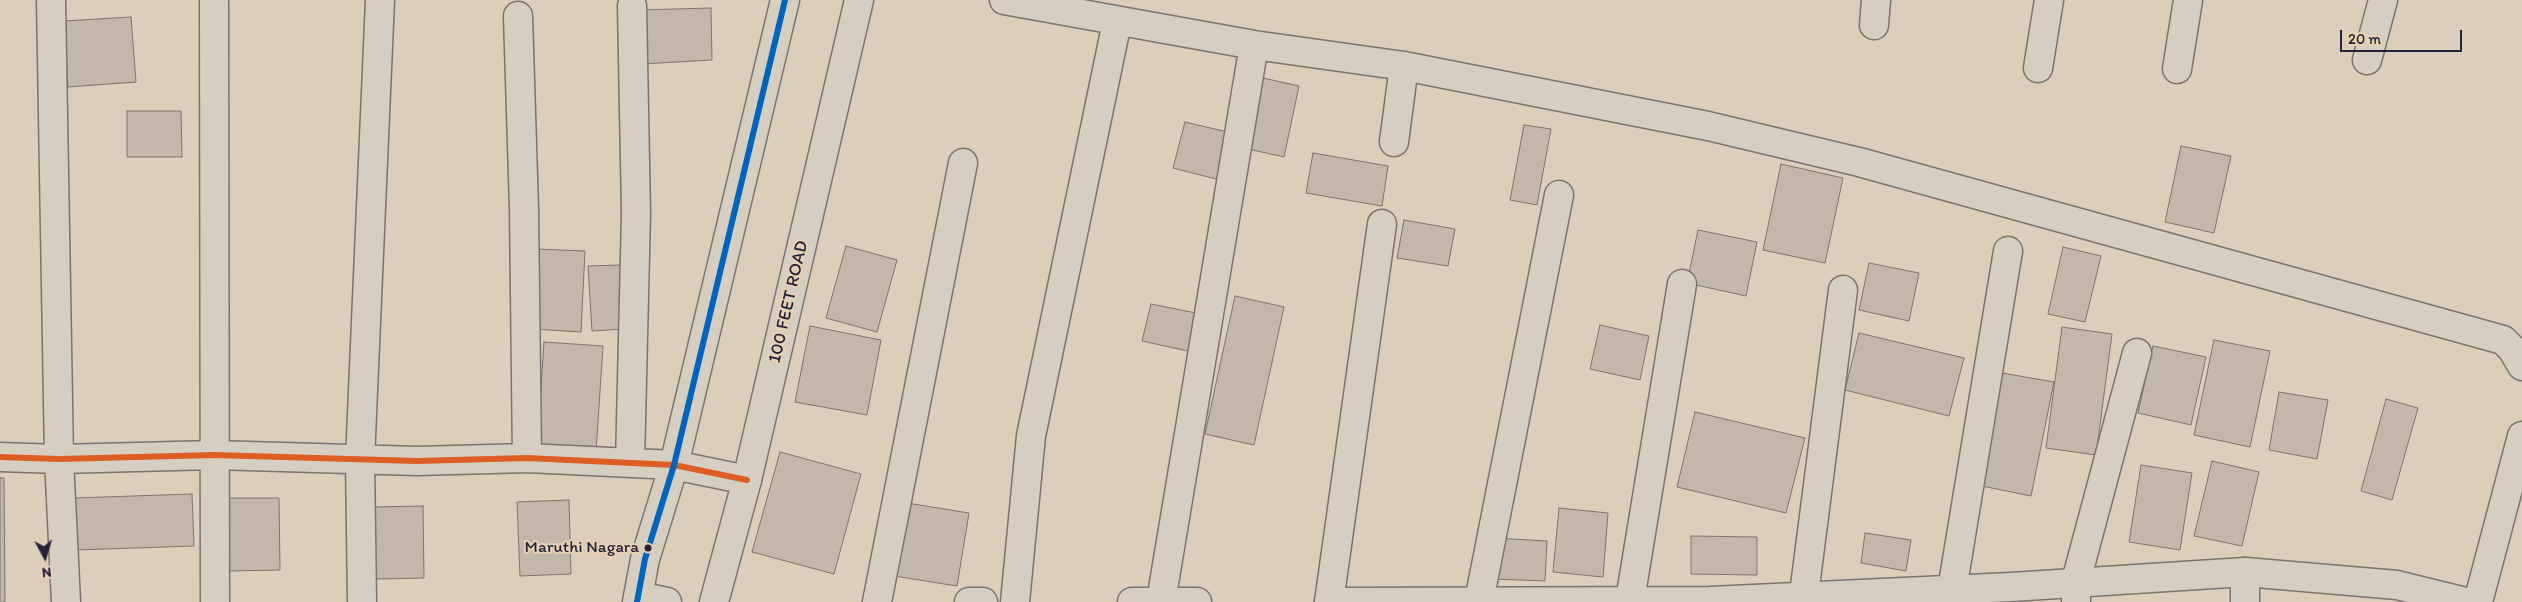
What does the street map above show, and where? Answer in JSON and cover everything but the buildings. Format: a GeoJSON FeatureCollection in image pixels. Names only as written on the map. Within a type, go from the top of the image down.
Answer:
{"type":"FeatureCollection","features":[{"type":"Feature","properties":{"kind":"street"},"geometry":{"type":"LineString","coordinates":[[51,0],[59,459],[66,602]]}},
{"type":"Feature","properties":{"kind":"street"},"geometry":{"type":"LineString","coordinates":[[214,0],[215,602]]}},
{"type":"Feature","properties":{"kind":"street"},"geometry":{"type":"LineString","coordinates":[[362,602],[360,460],[380,0]]}},
{"type":"Feature","properties":{"kind":"street"},"geometry":{"type":"LineString","coordinates":[[667,602],[638,599],[645,559],[674,465],[785,0]]}},
{"type":"Feature","properties":{"kind":"street","name":"100 FEET ROAD"},"geometry":{"type":"LineString","coordinates":[[714,602],[747,480],[859,0]]}},
{"type":"Feature","properties":{"kind":"street"},"geometry":{"type":"LineString","coordinates":[[1004,0],[1117,22],[1254,45],[1404,66],[1708,126],[1896,172],[2502,340],[2512,350],[2522,366]]}},
{"type":"Feature","properties":{"kind":"street"},"geometry":{"type":"LineString","coordinates":[[2038,68],[2049,0]]}},
{"type":"Feature","properties":{"kind":"street"},"geometry":{"type":"LineString","coordinates":[[2177,69],[2188,0]]}},
{"type":"Feature","properties":{"kind":"street"},"geometry":{"type":"LineString","coordinates":[[2367,60],[2383,0]]}},
{"type":"Feature","properties":{"kind":"street"},"geometry":{"type":"LineString","coordinates":[[630,464],[636,213],[632,6]]}},
{"type":"Feature","properties":{"kind":"street"},"geometry":{"type":"LineString","coordinates":[[518,16],[524,209],[528,458]]}},
{"type":"Feature","properties":{"kind":"street"},"geometry":{"type":"LineString","coordinates":[[1015,602],[1031,436],[1117,22]]}},
{"type":"Feature","properties":{"kind":"street"},"geometry":{"type":"LineString","coordinates":[[1161,601],[1254,45]]}},
{"type":"Feature","properties":{"kind":"street"},"geometry":{"type":"LineString","coordinates":[[1394,142],[1404,66]]}},
{"type":"Feature","properties":{"kind":"street"},"geometry":{"type":"LineString","coordinates":[[877,602],[963,162]]}},
{"type":"Feature","properties":{"kind":"street"},"geometry":{"type":"LineString","coordinates":[[1479,601],[1559,195]]}},
{"type":"Feature","properties":{"kind":"street"},"geometry":{"type":"LineString","coordinates":[[1382,224],[1329,602],[1630,600],[1695,602],[2076,592],[2245,572],[2466,602]]}},
{"type":"Feature","properties":{"kind":"street"},"geometry":{"type":"LineString","coordinates":[[1952,596],[2008,251]]}},
{"type":"Feature","properties":{"kind":"street"},"geometry":{"type":"LineString","coordinates":[[1630,600],[1682,284]]}},
{"type":"Feature","properties":{"kind":"street"},"geometry":{"type":"LineString","coordinates":[[1804,599],[1843,290]]}},
{"type":"Feature","properties":{"kind":"street"},"geometry":{"type":"LineString","coordinates":[[2076,592],[2137,353]]}},
{"type":"Feature","properties":{"kind":"street"},"geometry":{"type":"LineString","coordinates":[[2478,602],[2522,436]]}},
{"type":"Feature","properties":{"kind":"street"},"geometry":{"type":"LineString","coordinates":[[0,457],[59,459],[214,455],[418,461],[528,458],[674,465],[747,480]]}},
{"type":"Feature","properties":{"kind":"street"},"geometry":{"type":"LineString","coordinates":[[2245,572],[2245,602]]}},
{"type":"Feature","properties":{"kind":"street"},"geometry":{"type":"LineString","coordinates":[[968,602],[983,602]]}},
{"type":"Feature","properties":{"kind":"street"},"geometry":{"type":"LineString","coordinates":[[1132,602],[1197,602]]}},
{"type":"Feature","properties":{"kind":"transit line"},"geometry":{"type":"LineString","coordinates":[[637,602],[645,559],[674,465],[785,0]]}},
{"type":"Feature","properties":{"kind":"transit line"},"geometry":{"type":"LineString","coordinates":[[0,457],[59,459],[214,455],[417,461],[527,458],[674,465],[747,480]]}},
{"type":"Feature","properties":{"kind":"place","name":"Maruthi Nagara"},"geometry":{"type":"Point","coordinates":[648,548]}}]}
